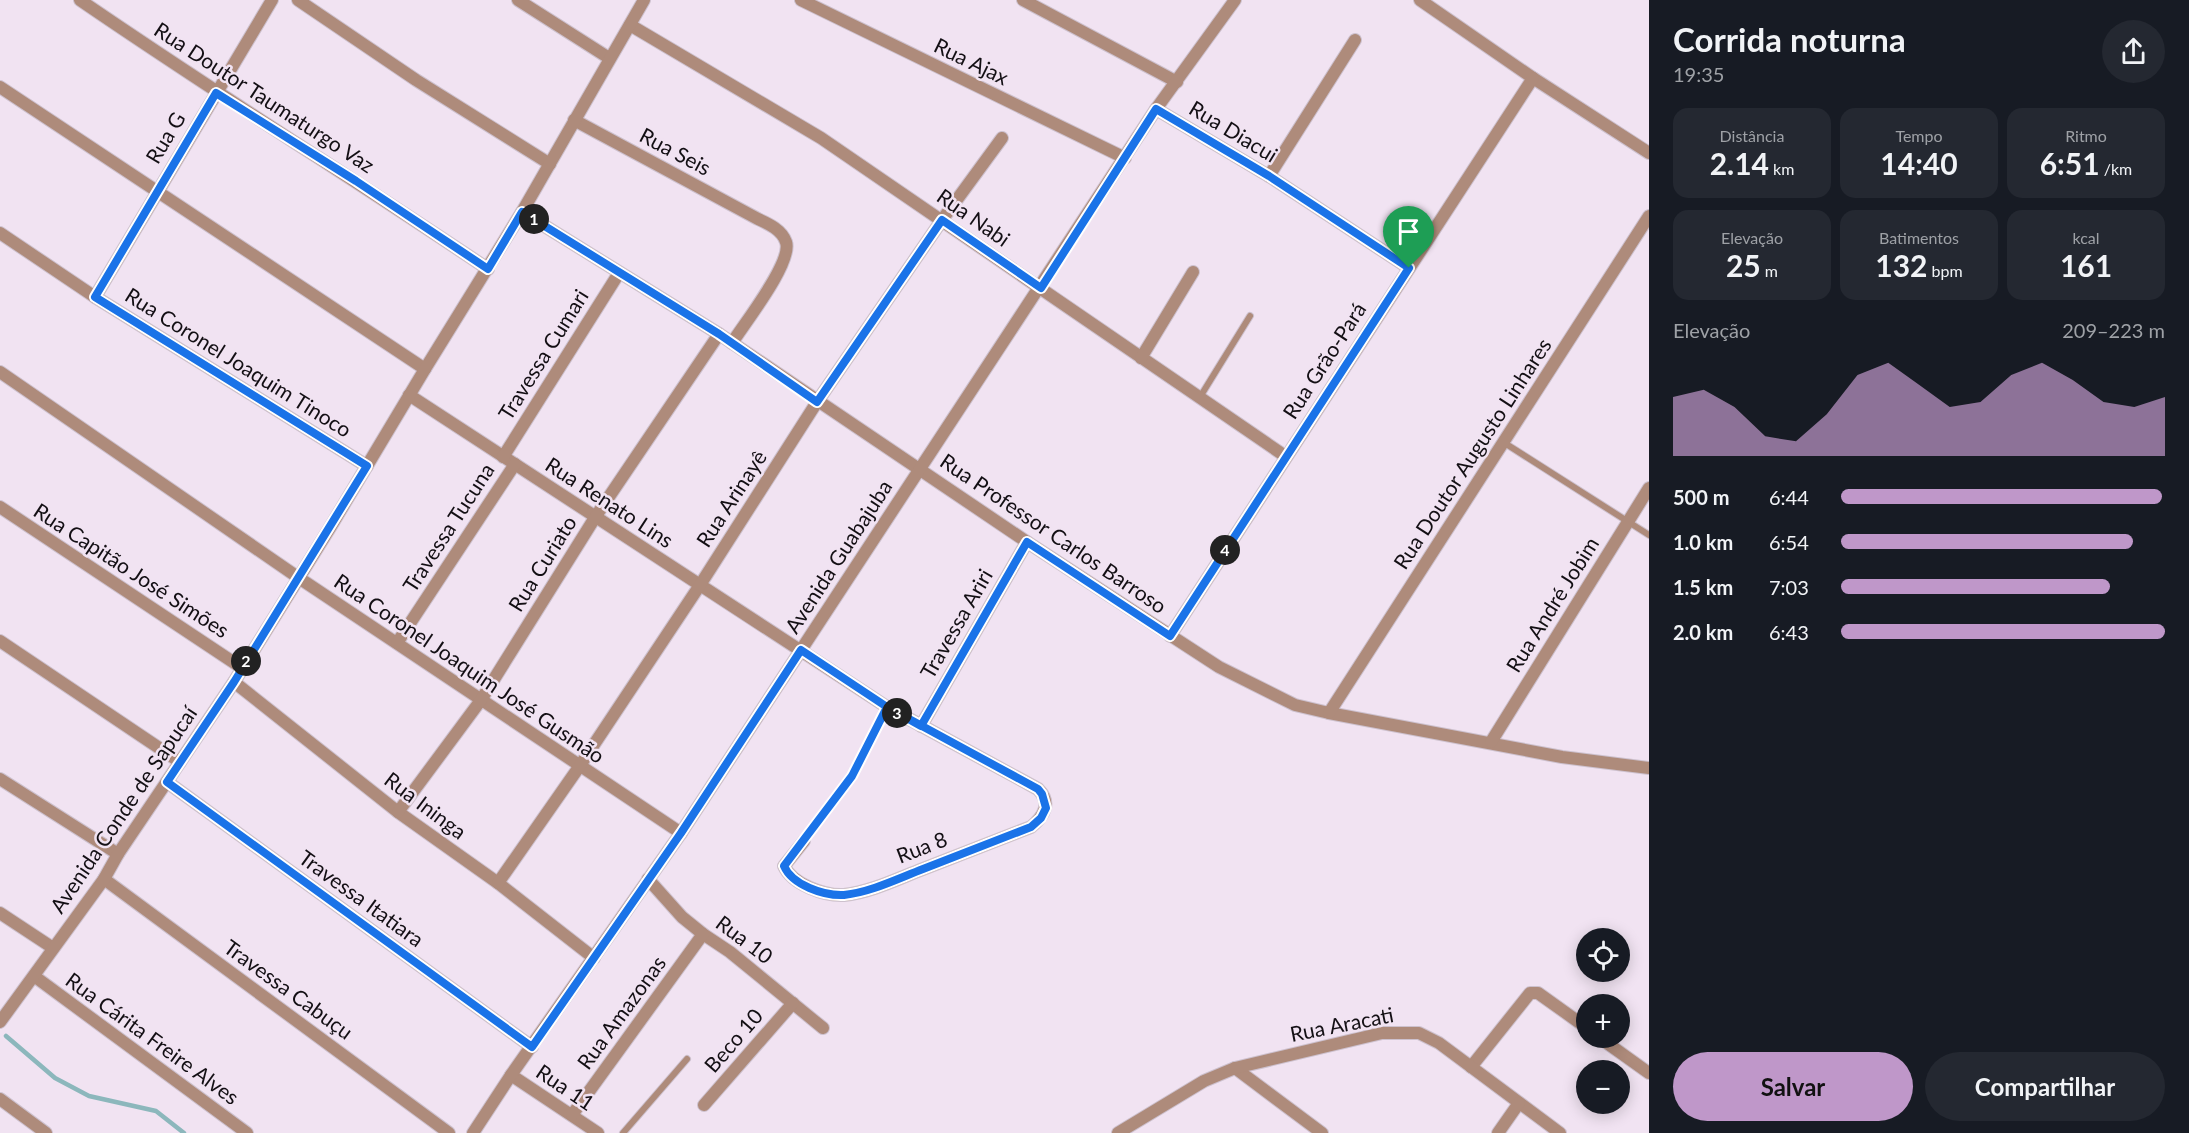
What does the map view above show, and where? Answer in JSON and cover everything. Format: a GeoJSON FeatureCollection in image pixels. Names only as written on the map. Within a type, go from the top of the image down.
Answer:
{"type":"FeatureCollection","features":[{"type":"Feature","properties":{"kind":"street","name":"Rua Doutor Taumaturgo Vaz"},"geometry":{"type":"LineString","coordinates":[[80,0],[216,93],[356,181],[488,269]]}},
{"type":"Feature","properties":{"kind":"street","name":"Rua G"},"geometry":{"type":"LineString","coordinates":[[95,297],[156,191],[272,0]]}},
{"type":"Feature","properties":{"kind":"street"},"geometry":{"type":"LineString","coordinates":[[298,0],[416,80],[550,165]]}},
{"type":"Feature","properties":{"kind":"street"},"geometry":{"type":"LineString","coordinates":[[518,0],[609,58]]}},
{"type":"Feature","properties":{"kind":"street","name":"Avenida Conde de Sapucaí"},"geometry":{"type":"LineString","coordinates":[[0,1022],[104,879],[118,854],[234,682],[488,269],[644,0]]}},
{"type":"Feature","properties":{"kind":"street","name":"Rua Ajax"},"geometry":{"type":"LineString","coordinates":[[801,0],[1125,158]]}},
{"type":"Feature","properties":{"kind":"street"},"geometry":{"type":"LineString","coordinates":[[1023,0],[1177,82]]}},
{"type":"Feature","properties":{"kind":"street","name":"Avenida Guabajuba"},"geometry":{"type":"LineString","coordinates":[[473,1133],[511,1075],[681,833],[1041,288],[1156,109],[1235,0]]}},
{"type":"Feature","properties":{"kind":"street"},"geometry":{"type":"LineString","coordinates":[[1420,0],[1533,78],[1649,153]]}},
{"type":"Feature","properties":{"kind":"street","name":"Rua Nabi"},"geometry":{"type":"LineString","coordinates":[[630,25],[821,138],[1285,456]]}},
{"type":"Feature","properties":{"kind":"street"},"geometry":{"type":"LineString","coordinates":[[1269,176],[1355,40]]}},
{"type":"Feature","properties":{"kind":"street","name":"Rua Grão-Pará"},"geometry":{"type":"LineString","coordinates":[[1170,636],[1533,78]]}},
{"type":"Feature","properties":{"kind":"street"},"geometry":{"type":"LineString","coordinates":[[0,87],[425,369]]}},
{"type":"Feature","properties":{"kind":"street","name":"Rua Diacui"},"geometry":{"type":"LineString","coordinates":[[1156,109],[1269,176],[1409,268]]}},
{"type":"Feature","properties":{"kind":"street","name":"Rua Seis"},"geometry":{"type":"LineString","coordinates":[[574,120],[781,233],[787,243],[787,253],[780,268],[732,343]]}},
{"type":"Feature","properties":{"kind":"street","name":"Rua Arinayê"},"geometry":{"type":"LineString","coordinates":[[498,883],[579,767],[700,585],[817,402],[942,220],[1002,138]]}},
{"type":"Feature","properties":{"kind":"street","name":"Rua Professor Carlos Barroso"},"geometry":{"type":"LineString","coordinates":[[522,212],[719,334],[1027,542],[1170,636],[1258,689],[1295,705],[1329,713],[1562,757],[1649,768]]}},
{"type":"Feature","properties":{"kind":"street","name":"Rua Doutor Augusto Linhares"},"geometry":{"type":"LineString","coordinates":[[1329,713],[1649,216]]}},
{"type":"Feature","properties":{"kind":"street","name":"Rua Coronel Joaquim Tinoco"},"geometry":{"type":"LineString","coordinates":[[0,233],[95,297],[367,466]]}},
{"type":"Feature","properties":{"kind":"street"},"geometry":{"type":"LineString","coordinates":[[1141,358],[1193,272]]}},
{"type":"Feature","properties":{"kind":"street","name":"Travessa Cumari"},"geometry":{"type":"LineString","coordinates":[[502,457],[619,273]]}},
{"type":"Feature","properties":{"kind":"street","name":"Rua Curiato"},"geometry":{"type":"LineString","coordinates":[[398,812],[481,700],[596,516],[719,334]]}},
{"type":"Feature","properties":{"kind":"street","name":"Rua Coronel Joaquim José Gusmão"},"geometry":{"type":"LineString","coordinates":[[0,372],[299,578],[681,833]]}},
{"type":"Feature","properties":{"kind":"street","name":"Rua Renato Lins"},"geometry":{"type":"LineString","coordinates":[[409,395],[887,707],[1005,772]]}},
{"type":"Feature","properties":{"kind":"street","name":"Travessa Tucuna"},"geometry":{"type":"LineString","coordinates":[[397,643],[515,464]]}},
{"type":"Feature","properties":{"kind":"street","name":"Rua André Jobim"},"geometry":{"type":"LineString","coordinates":[[1491,742],[1649,488]]}},
{"type":"Feature","properties":{"kind":"street","name":"Rua Capitão José Simões"},"geometry":{"type":"LineString","coordinates":[[0,507],[242,668]]}},
{"type":"Feature","properties":{"kind":"street","name":"Travessa Ariri"},"geometry":{"type":"LineString","coordinates":[[921,726],[1027,542]]}},
{"type":"Feature","properties":{"kind":"street"},"geometry":{"type":"LineString","coordinates":[[0,641],[180,762]]}},
{"type":"Feature","properties":{"kind":"street","name":"Rua Ininga"},"geometry":{"type":"LineString","coordinates":[[234,682],[398,812],[498,883],[594,958]]}},
{"type":"Feature","properties":{"kind":"street","name":"Rua 8"},"geometry":{"type":"LineString","coordinates":[[804,841],[787,859],[784,866],[791,876],[800,882],[827,894],[843,895],[876,888],[1031,827],[1041,818],[1046,808],[1042,794],[1022,779],[1005,772]]}},
{"type":"Feature","properties":{"kind":"street"},"geometry":{"type":"LineString","coordinates":[[0,780],[118,854]]}},
{"type":"Feature","properties":{"kind":"street","name":"Travessa Itatiara"},"geometry":{"type":"LineString","coordinates":[[167,782],[532,1047]]}},
{"type":"Feature","properties":{"kind":"street","name":"Travessa Cabuçu"},"geometry":{"type":"LineString","coordinates":[[104,879],[448,1133]]}},
{"type":"Feature","properties":{"kind":"street","name":"Rua 10"},"geometry":{"type":"LineString","coordinates":[[648,879],[672,908],[823,1028]]}},
{"type":"Feature","properties":{"kind":"street"},"geometry":{"type":"LineString","coordinates":[[0,913],[53,948]]}},
{"type":"Feature","properties":{"kind":"street","name":"Rua Amazonas"},"geometry":{"type":"LineString","coordinates":[[572,1114],[703,934]]}},
{"type":"Feature","properties":{"kind":"street","name":"Rua Cárita Freire Alves"},"geometry":{"type":"LineString","coordinates":[[34,976],[247,1133]]}},
{"type":"Feature","properties":{"kind":"street"},"geometry":{"type":"LineString","coordinates":[[1472,1067],[1530,993],[1538,993],[1576,1020]]}},
{"type":"Feature","properties":{"kind":"street","name":"Beco 10"},"geometry":{"type":"LineString","coordinates":[[704,1105],[793,1003]]}},
{"type":"Feature","properties":{"kind":"street","name":"Rua Aracati"},"geometry":{"type":"LineString","coordinates":[[1118,1133],[1204,1081],[1235,1068],[1382,1033],[1410,1031],[1428,1036],[1560,1133]]}},
{"type":"Feature","properties":{"kind":"street"},"geometry":{"type":"LineString","coordinates":[[1614,1048],[1649,1073]]}},
{"type":"Feature","properties":{"kind":"street"},"geometry":{"type":"LineString","coordinates":[[1235,1068],[1322,1133]]}},
{"type":"Feature","properties":{"kind":"street","name":"Rua 11"},"geometry":{"type":"LineString","coordinates":[[511,1075],[598,1133]]}},
{"type":"Feature","properties":{"kind":"street"},"geometry":{"type":"LineString","coordinates":[[0,1099],[46,1133]]}},
{"type":"Feature","properties":{"kind":"street"},"geometry":{"type":"LineString","coordinates":[[1498,1133],[1519,1103]]}},
{"type":"Feature","properties":{"kind":"lane"},"geometry":{"type":"LineString","coordinates":[[1200,397],[1250,316]]}},
{"type":"Feature","properties":{"kind":"lane"},"geometry":{"type":"LineString","coordinates":[[1503,442],[1649,536]]}},
{"type":"Feature","properties":{"kind":"lane"},"geometry":{"type":"LineString","coordinates":[[804,841],[852,776],[887,707]]}},
{"type":"Feature","properties":{"kind":"lane"},"geometry":{"type":"LineString","coordinates":[[623,1133],[687,1059]]}},
{"type":"Feature","properties":{"kind":"waterway"},"geometry":{"type":"LineString","coordinates":[[6,1036],[55,1078],[89,1096],[156,1111],[184,1133]]}},
{"type":"Feature","properties":{"kind":"route"},"geometry":{"type":"LineString","coordinates":[[1409,268],[1170,636],[1027,542],[921,726],[887,707],[852,776],[804,841],[787,859],[784,866],[791,876],[810,887],[827,894],[843,895],[876,888],[1031,827],[1041,818],[1046,808],[1046,802],[1038,789],[1022,779],[1005,772],[887,707],[801,650],[681,833],[532,1047],[167,782],[234,682],[367,466],[95,297],[216,93],[356,181],[488,269],[522,212],[719,334],[817,402],[942,220],[1041,288],[1156,109],[1269,176],[1409,268]]}}]}
